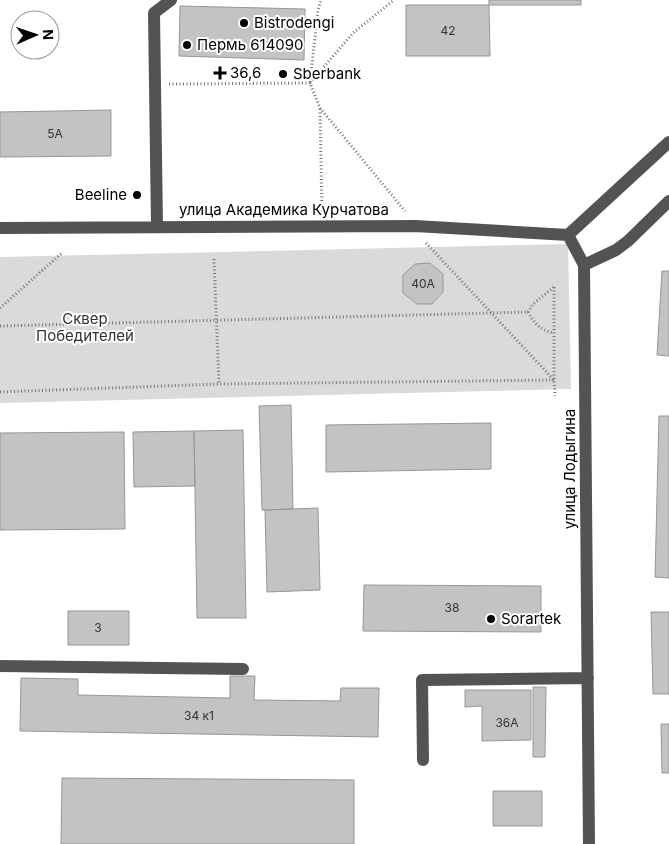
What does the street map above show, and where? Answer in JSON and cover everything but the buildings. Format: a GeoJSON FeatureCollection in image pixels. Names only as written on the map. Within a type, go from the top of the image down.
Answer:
{"type":"FeatureCollection","features":[{"type":"Feature","properties":{"kind":"street"},"geometry":{"type":"LineString","coordinates":[[157,227],[154,13],[171,0]]}},
{"type":"Feature","properties":{"kind":"street"},"geometry":{"type":"LineString","coordinates":[[568,235],[669,142]]}},
{"type":"Feature","properties":{"kind":"street"},"geometry":{"type":"LineString","coordinates":[[584,265],[616,250],[628,241],[669,201]]}},
{"type":"Feature","properties":{"kind":"street","name":"улица Академика Курчатова"},"geometry":{"type":"LineString","coordinates":[[0,228],[415,226],[568,235]]}},
{"type":"Feature","properties":{"kind":"street","name":"улица Лодыгина"},"geometry":{"type":"LineString","coordinates":[[568,235],[584,265],[589,844]]}},
{"type":"Feature","properties":{"kind":"street"},"geometry":{"type":"LineString","coordinates":[[0,666],[243,669]]}},
{"type":"Feature","properties":{"kind":"street"},"geometry":{"type":"LineString","coordinates":[[423,760],[422,680],[588,678]]}},
{"type":"Feature","properties":{"kind":"path"},"geometry":{"type":"LineString","coordinates":[[321,0],[318,10],[310,83],[320,108],[405,212]]}},
{"type":"Feature","properties":{"kind":"path"},"geometry":{"type":"LineString","coordinates":[[155,84],[310,83],[353,33],[394,0]]}},
{"type":"Feature","properties":{"kind":"path"},"geometry":{"type":"LineString","coordinates":[[320,108],[322,209]]}},
{"type":"Feature","properties":{"kind":"path"},"geometry":{"type":"LineString","coordinates":[[426,243],[554,380]]}},
{"type":"Feature","properties":{"kind":"path"},"geometry":{"type":"LineString","coordinates":[[0,308],[62,252]]}},
{"type":"Feature","properties":{"kind":"path"},"geometry":{"type":"LineString","coordinates":[[214,259],[219,384]]}},
{"type":"Feature","properties":{"kind":"path"},"geometry":{"type":"LineString","coordinates":[[528,312],[533,304],[554,287],[555,396]]}},
{"type":"Feature","properties":{"kind":"path"},"geometry":{"type":"LineString","coordinates":[[0,326],[528,312]]}},
{"type":"Feature","properties":{"kind":"path"},"geometry":{"type":"LineString","coordinates":[[528,312],[534,322],[543,330],[554,333]]}},
{"type":"Feature","properties":{"kind":"path"},"geometry":{"type":"LineString","coordinates":[[0,392],[219,384],[554,380]]}},
{"type":"Feature","properties":{"kind":"green space","name":"Сквер Победителей"},"geometry":{"type":"Polygon","coordinates":[[[568,244],[571,389],[0,403],[0,257],[568,244]]]}},
{"type":"Feature","properties":{"kind":"place","name":"Bistrodengi"},"geometry":{"type":"Point","coordinates":[244,23]}},
{"type":"Feature","properties":{"kind":"place","name":"Пермь 614090"},"geometry":{"type":"Point","coordinates":[187,45]}},
{"type":"Feature","properties":{"kind":"place","name":"36,6"},"geometry":{"type":"Point","coordinates":[220,73]}},
{"type":"Feature","properties":{"kind":"place","name":"Sberbank"},"geometry":{"type":"Point","coordinates":[283,74]}},
{"type":"Feature","properties":{"kind":"place","name":"Beeline"},"geometry":{"type":"Point","coordinates":[137,195]}},
{"type":"Feature","properties":{"kind":"place","name":"Sorartek"},"geometry":{"type":"Point","coordinates":[491,619]}}]}
